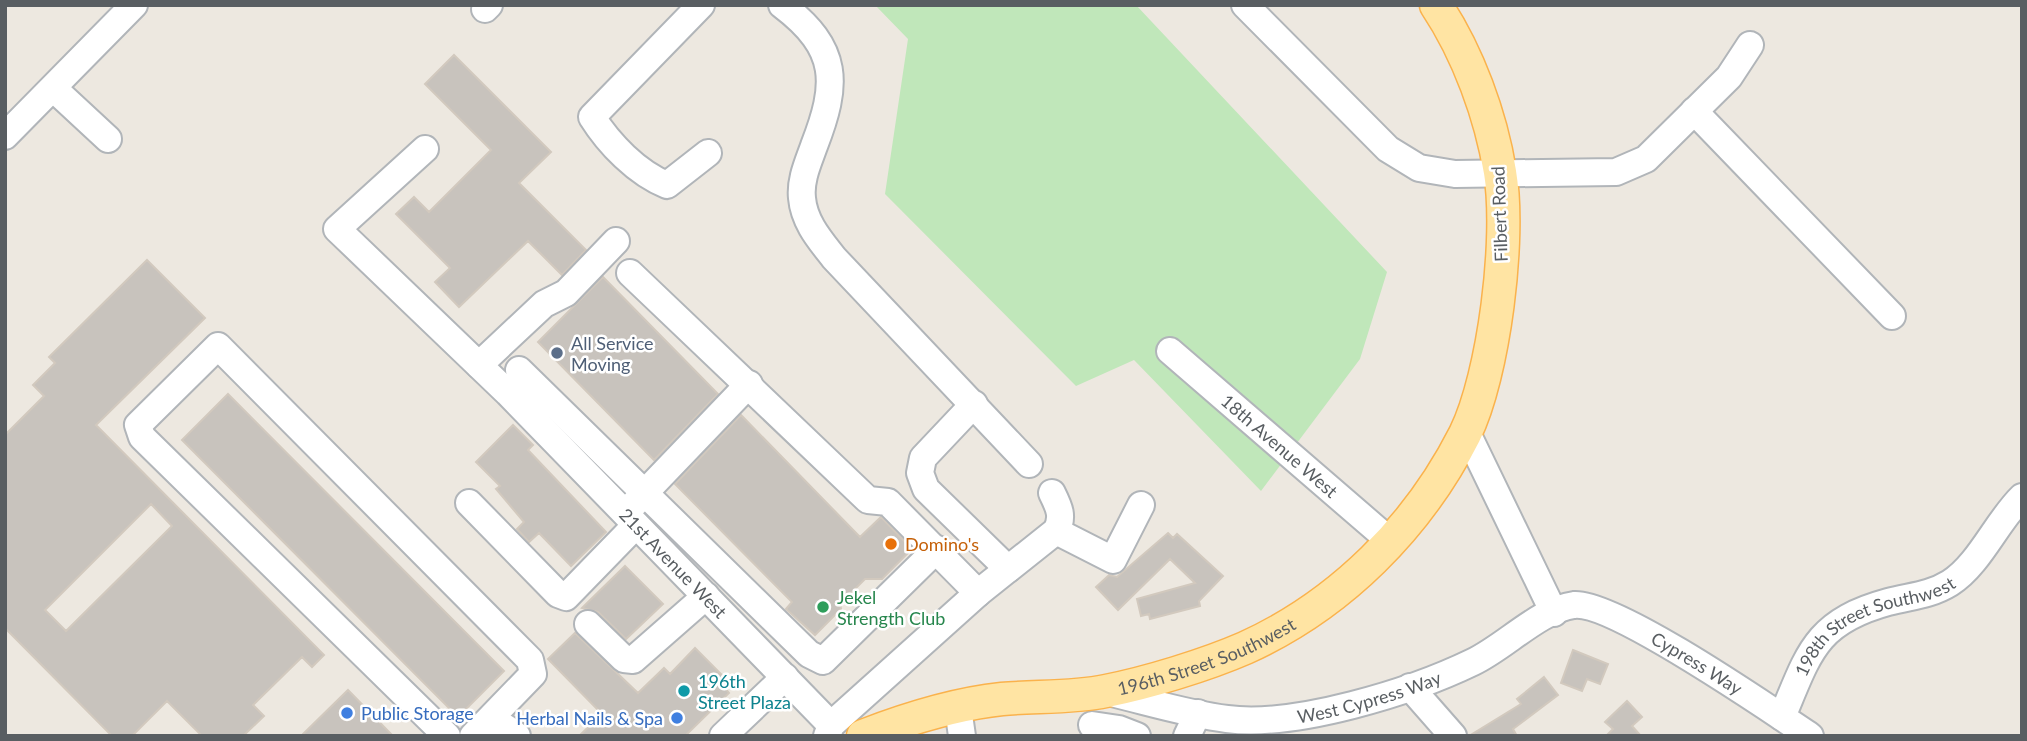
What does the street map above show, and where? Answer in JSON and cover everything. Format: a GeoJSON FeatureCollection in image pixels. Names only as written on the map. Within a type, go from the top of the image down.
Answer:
{"type":"FeatureCollection","features":[{"type":"Feature","properties":{"kind":"main road","name":"Filbert Road"},"geometry":{"type":"LineString","coordinates":[[1436,5],[1447,22],[1480,98],[1501,173],[1503,253],[1495,323],[1483,377],[1466,431]]}},
{"type":"Feature","properties":{"kind":"main road","name":"196th Street Southwest"},"geometry":{"type":"LineString","coordinates":[[863,736],[920,714],[960,722],[998,699],[1106,691],[1233,652],[1294,623],[1349,583],[1390,541],[1435,487],[1466,431]]}},
{"type":"Feature","properties":{"kind":"street"},"geometry":{"type":"LineString","coordinates":[[5,136],[134,5]]}},
{"type":"Feature","properties":{"kind":"street"},"geometry":{"type":"LineString","coordinates":[[701,5],[592,117],[628,159],[650,178],[667,186],[708,153]]}},
{"type":"Feature","properties":{"kind":"street"},"geometry":{"type":"LineString","coordinates":[[782,5],[818,41],[831,72],[831,90],[824,121],[802,186],[809,223],[834,258],[1029,464]]}},
{"type":"Feature","properties":{"kind":"street"},"geometry":{"type":"LineString","coordinates":[[1245,5],[1388,149],[1419,168],[1455,174],[1616,172],[1646,159],[1729,77],[1749,45]]}},
{"type":"Feature","properties":{"kind":"street"},"geometry":{"type":"LineString","coordinates":[[53,88],[108,139]]}},
{"type":"Feature","properties":{"kind":"street"},"geometry":{"type":"LineString","coordinates":[[1695,111],[1892,316]]}},
{"type":"Feature","properties":{"kind":"street"},"geometry":{"type":"LineString","coordinates":[[425,149],[337,229],[479,365],[513,382],[644,493],[809,654],[823,660],[937,549]]}},
{"type":"Feature","properties":{"kind":"street"},"geometry":{"type":"LineString","coordinates":[[479,365],[544,304],[566,293],[616,241]]}},
{"type":"Feature","properties":{"kind":"street"},"geometry":{"type":"LineString","coordinates":[[631,273],[868,500],[888,502],[978,593]]}},
{"type":"Feature","properties":{"kind":"street"},"geometry":{"type":"LineString","coordinates":[[447,736],[142,437],[138,425],[218,346],[530,660],[533,674],[475,736]]}},
{"type":"Feature","properties":{"kind":"street","name":"18th Avenue West"},"geometry":{"type":"LineString","coordinates":[[1170,351],[1390,541]]}},
{"type":"Feature","properties":{"kind":"street","name":"21st Avenue West"},"geometry":{"type":"LineString","coordinates":[[513,382],[631,519],[785,677],[829,730]]}},
{"type":"Feature","properties":{"kind":"street"},"geometry":{"type":"LineString","coordinates":[[469,503],[558,594],[566,597],[631,519],[644,493],[749,384]]}},
{"type":"Feature","properties":{"kind":"street"},"geometry":{"type":"LineString","coordinates":[[974,404],[923,458],[920,473],[926,489],[1008,569]]}},
{"type":"Feature","properties":{"kind":"street"},"geometry":{"type":"LineString","coordinates":[[1466,431],[1565,609]]}},
{"type":"Feature","properties":{"kind":"street"},"geometry":{"type":"LineString","coordinates":[[829,730],[978,593],[1056,531],[1061,522],[1059,507],[1052,493]]}},
{"type":"Feature","properties":{"kind":"street","name":"198th Street Southwest"},"geometry":{"type":"LineString","coordinates":[[1782,717],[1810,650],[1830,627],[1859,610],[1893,600],[1923,597],[1952,582],[1984,546],[1998,522],[2022,496]]}},
{"type":"Feature","properties":{"kind":"street"},"geometry":{"type":"LineString","coordinates":[[1056,531],[1113,559],[1141,505]]}},
{"type":"Feature","properties":{"kind":"street"},"geometry":{"type":"LineString","coordinates":[[588,624],[624,659],[633,660],[706,596]]}},
{"type":"Feature","properties":{"kind":"street","name":"West Cypress Way"},"geometry":{"type":"LineString","coordinates":[[1106,691],[1193,724],[1226,719],[1258,728],[1433,681],[1486,656],[1538,620],[1565,609]]}},
{"type":"Feature","properties":{"kind":"street","name":"Cypress Way"},"geometry":{"type":"LineString","coordinates":[[1565,609],[1615,615],[1810,736]]}},
{"type":"Feature","properties":{"kind":"street"},"geometry":{"type":"LineString","coordinates":[[749,641],[772,618]]}},
{"type":"Feature","properties":{"kind":"street"},"geometry":{"type":"LineString","coordinates":[[723,736],[785,677]]}},
{"type":"Feature","properties":{"kind":"street"},"geometry":{"type":"LineString","coordinates":[[1410,687],[1453,736]]}},
{"type":"Feature","properties":{"kind":"street"},"geometry":{"type":"LineString","coordinates":[[1092,725],[1137,736]]}},
{"type":"Feature","properties":{"kind":"street"},"geometry":{"type":"LineString","coordinates":[[475,736],[506,728],[517,736]]}},
{"type":"Feature","properties":{"kind":"green space"},"geometry":{"type":"Polygon","coordinates":[[[875,5],[1136,5],[1387,272],[1360,359],[1261,491],[1134,360],[1076,386],[885,194],[908,39],[875,5]]]}},
{"type":"Feature","properties":{"kind":"building"},"geometry":{"type":"Polygon","coordinates":[[[454,55],[551,152],[519,183],[586,250],[562,275],[528,241],[459,307],[435,282],[450,268],[396,214],[414,197],[429,212],[491,150],[425,84],[454,55]]]}},
{"type":"Feature","properties":{"kind":"building"},"geometry":{"type":"Polygon","coordinates":[[[147,260],[205,318],[96,425],[324,655],[312,667],[302,657],[253,705],[264,716],[243,736],[202,736],[167,701],[132,736],[112,736],[5,628],[5,435],[44,396],[33,385],[55,363],[49,357],[147,260]],[[151,504],[45,610],[66,631],[172,526],[151,504]]]}},
{"type":"Feature","properties":{"kind":"building"},"geometry":{"type":"Polygon","coordinates":[[[603,277],[718,394],[654,460],[538,342],[603,277]]]}},
{"type":"Feature","properties":{"kind":"building"},"geometry":{"type":"Polygon","coordinates":[[[228,394],[504,671],[458,717],[182,440],[228,394]]]}},
{"type":"Feature","properties":{"kind":"building"},"geometry":{"type":"Polygon","coordinates":[[[741,415],[860,537],[881,517],[912,549],[882,579],[865,579],[815,635],[786,609],[792,602],[675,484],[741,415]]]}},
{"type":"Feature","properties":{"kind":"building"},"geometry":{"type":"Polygon","coordinates":[[[513,425],[533,445],[528,450],[606,532],[571,566],[539,533],[529,542],[517,529],[524,522],[496,489],[500,486],[476,462],[513,425]]]}},
{"type":"Feature","properties":{"kind":"building"},"geometry":{"type":"Polygon","coordinates":[[[1168,533],[1173,538],[1177,534],[1223,576],[1199,601],[1200,606],[1150,619],[1149,614],[1141,616],[1137,599],[1195,583],[1170,559],[1118,610],[1096,587],[1109,575],[1117,577],[1168,533]]]}},
{"type":"Feature","properties":{"kind":"building"},"geometry":{"type":"Polygon","coordinates":[[[625,566],[663,604],[626,639],[598,612],[582,608],[625,566]]]}},
{"type":"Feature","properties":{"kind":"building"},"geometry":{"type":"Polygon","coordinates":[[[575,633],[638,693],[664,668],[670,674],[695,648],[726,679],[725,688],[729,693],[685,736],[579,736],[602,714],[548,659],[575,633]]]}},
{"type":"Feature","properties":{"kind":"building"},"geometry":{"type":"Polygon","coordinates":[[[1573,650],[1608,664],[1600,684],[1587,679],[1582,691],[1561,683],[1573,650]]]}},
{"type":"Feature","properties":{"kind":"building"},"geometry":{"type":"Polygon","coordinates":[[[1544,677],[1558,695],[1513,729],[1517,736],[1469,736],[1521,704],[1517,699],[1544,677]]]}},
{"type":"Feature","properties":{"kind":"building","name":"Public Storage"},"geometry":{"type":"Polygon","coordinates":[[[348,690],[393,736],[301,736],[348,690]]]}},
{"type":"Feature","properties":{"kind":"building"},"geometry":{"type":"Polygon","coordinates":[[[1627,701],[1642,717],[1632,726],[1641,736],[1606,736],[1613,729],[1605,722],[1627,701]]]}},
{"type":"Feature","properties":{"kind":"place","name":"All Service Moving"},"geometry":{"type":"Point","coordinates":[557,353]}},
{"type":"Feature","properties":{"kind":"place","name":"Domino's"},"geometry":{"type":"Point","coordinates":[891,544]}},
{"type":"Feature","properties":{"kind":"place","name":"Jekel Strength Club"},"geometry":{"type":"Point","coordinates":[823,607]}},
{"type":"Feature","properties":{"kind":"place","name":"196th Street Plaza"},"geometry":{"type":"Point","coordinates":[684,691]}},
{"type":"Feature","properties":{"kind":"place","name":"Public Storage"},"geometry":{"type":"Point","coordinates":[347,713]}},
{"type":"Feature","properties":{"kind":"place","name":"Herbal Nails & Spa"},"geometry":{"type":"Point","coordinates":[677,718]}}]}
